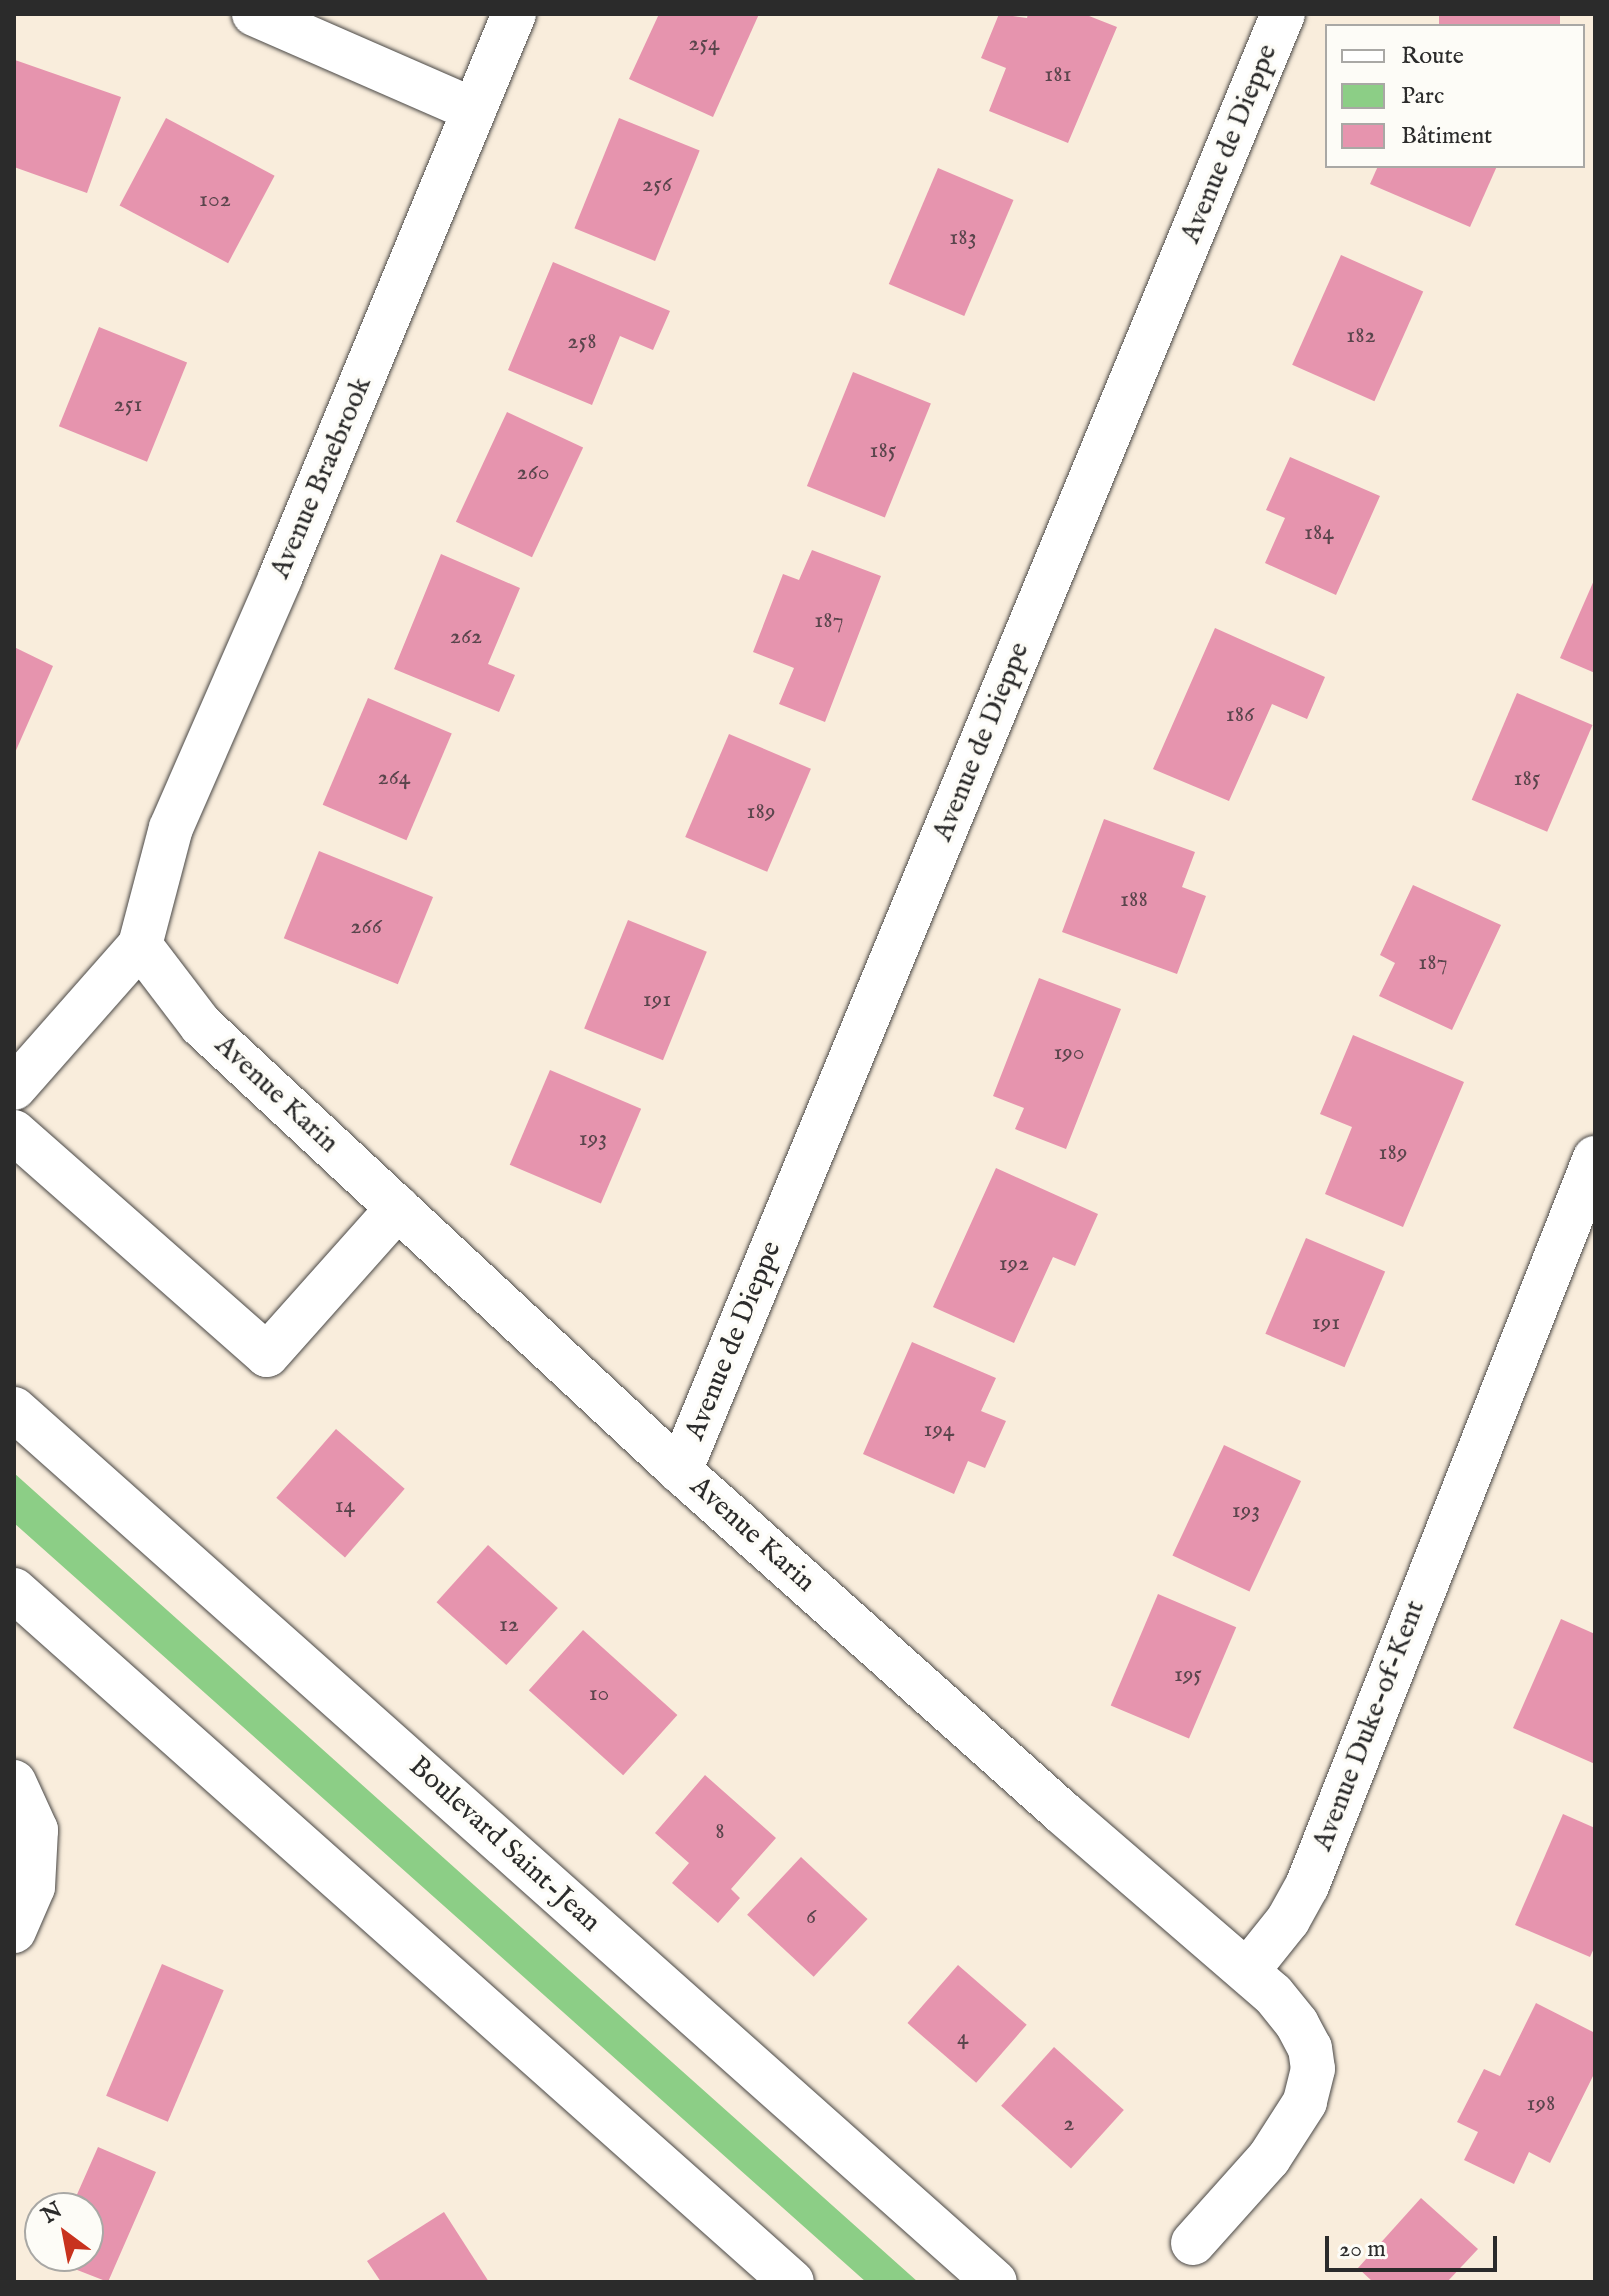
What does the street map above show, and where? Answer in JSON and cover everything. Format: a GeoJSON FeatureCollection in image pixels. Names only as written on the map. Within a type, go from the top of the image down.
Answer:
{"type":"FeatureCollection","features":[{"type":"Feature","properties":{"kind":"street"},"geometry":{"type":"LineString","coordinates":[[254,14],[474,110]]}},
{"type":"Feature","properties":{"kind":"street","name":"Avenue Braebrook"},"geometry":{"type":"LineString","coordinates":[[140,945],[171,828],[280,578],[514,14]]}},
{"type":"Feature","properties":{"kind":"street","name":"Avenue de Dieppe"},"geometry":{"type":"LineString","coordinates":[[680,1471],[1283,14]]}},
{"type":"Feature","properties":{"kind":"street"},"geometry":{"type":"LineString","coordinates":[[14,1088],[140,945]]}},
{"type":"Feature","properties":{"kind":"street","name":"Avenue Karin"},"geometry":{"type":"LineString","coordinates":[[140,945],[201,1025],[680,1471],[1063,1813],[1248,1970]]}},
{"type":"Feature","properties":{"kind":"street"},"geometry":{"type":"LineString","coordinates":[[14,1132],[267,1355],[398,1208]]}},
{"type":"Feature","properties":{"kind":"street","name":"Avenue Duke-of-Kent"},"geometry":{"type":"LineString","coordinates":[[1248,1970],[1288,1920],[1307,1886],[1595,1158]]}},
{"type":"Feature","properties":{"kind":"street","name":"Boulevard Saint-Jean"},"geometry":{"type":"LineString","coordinates":[[14,1409],[995,2282]]}},
{"type":"Feature","properties":{"kind":"street"},"geometry":{"type":"LineString","coordinates":[[14,1590],[792,2282]]}},
{"type":"Feature","properties":{"kind":"street"},"geometry":{"type":"LineString","coordinates":[[14,1782],[36,1830],[33,1887],[14,1931]]}},
{"type":"Feature","properties":{"kind":"street"},"geometry":{"type":"LineString","coordinates":[[1193,2243],[1291,2128],[1305,2102],[1313,2069],[1310,2048],[1297,2024],[1248,1970]]}},
{"type":"Feature","properties":{"kind":"green space"},"geometry":{"type":"Polygon","coordinates":[[[14,1473],[918,2282],[866,2282],[14,1523],[14,1473]]]}},
{"type":"Feature","properties":{"kind":"building"},"geometry":{"type":"Polygon","coordinates":[[[659,14],[759,14],[713,117],[629,79],[659,14]]]}},
{"type":"Feature","properties":{"kind":"building"},"geometry":{"type":"Polygon","coordinates":[[[999,14],[1027,18],[1028,14],[1084,14],[1117,27],[1068,143],[989,111],[1006,68],[981,58],[999,14]]]}},
{"type":"Feature","properties":{"kind":"building"},"geometry":{"type":"Polygon","coordinates":[[[1439,14],[1560,14],[1560,24],[1439,24],[1439,14]]]}},
{"type":"Feature","properties":{"kind":"building"},"geometry":{"type":"Polygon","coordinates":[[[15,60],[121,97],[87,193],[14,167],[15,60]]]}},
{"type":"Feature","properties":{"kind":"building"},"geometry":{"type":"Polygon","coordinates":[[[166,118],[275,176],[228,263],[120,205],[166,118]]]}},
{"type":"Feature","properties":{"kind":"building"},"geometry":{"type":"Polygon","coordinates":[[[619,118],[700,151],[655,261],[574,228],[619,118]]]}},
{"type":"Feature","properties":{"kind":"building"},"geometry":{"type":"Polygon","coordinates":[[[938,168],[1013,200],[964,316],[889,284],[938,168]]]}},
{"type":"Feature","properties":{"kind":"building"},"geometry":{"type":"Polygon","coordinates":[[[1377,168],[1496,168],[1470,227],[1370,184],[1377,168]]]}},
{"type":"Feature","properties":{"kind":"building"},"geometry":{"type":"Polygon","coordinates":[[[1341,255],[1423,292],[1374,401],[1292,365],[1341,255]]]}},
{"type":"Feature","properties":{"kind":"building"},"geometry":{"type":"Polygon","coordinates":[[[553,262],[670,311],[653,350],[620,336],[592,405],[508,370],[553,262]]]}},
{"type":"Feature","properties":{"kind":"building"},"geometry":{"type":"Polygon","coordinates":[[[99,327],[187,363],[147,462],[59,426],[99,327]]]}},
{"type":"Feature","properties":{"kind":"building"},"geometry":{"type":"Polygon","coordinates":[[[853,372],[931,403],[885,518],[807,486],[853,372]]]}},
{"type":"Feature","properties":{"kind":"building"},"geometry":{"type":"Polygon","coordinates":[[[507,412],[583,447],[532,557],[456,522],[507,412]]]}},
{"type":"Feature","properties":{"kind":"building"},"geometry":{"type":"Polygon","coordinates":[[[1290,457],[1380,496],[1336,595],[1265,563],[1285,518],[1266,510],[1290,457]]]}},
{"type":"Feature","properties":{"kind":"building"},"geometry":{"type":"Polygon","coordinates":[[[812,550],[881,576],[825,722],[779,704],[794,668],[753,652],[783,574],[799,580],[812,550]]]}},
{"type":"Feature","properties":{"kind":"building"},"geometry":{"type":"Polygon","coordinates":[[[441,554],[520,588],[488,664],[515,675],[499,712],[394,669],[441,554]]]}},
{"type":"Feature","properties":{"kind":"building"},"geometry":{"type":"Polygon","coordinates":[[[1595,578],[1595,673],[1560,658],[1595,578]]]}},
{"type":"Feature","properties":{"kind":"building"},"geometry":{"type":"Polygon","coordinates":[[[1215,628],[1325,677],[1307,719],[1272,704],[1229,801],[1153,769],[1215,628]]]}},
{"type":"Feature","properties":{"kind":"building"},"geometry":{"type":"Polygon","coordinates":[[[14,647],[53,666],[14,755],[14,647]]]}},
{"type":"Feature","properties":{"kind":"building"},"geometry":{"type":"Polygon","coordinates":[[[1517,693],[1592,725],[1547,832],[1472,800],[1517,693]]]}},
{"type":"Feature","properties":{"kind":"building"},"geometry":{"type":"Polygon","coordinates":[[[368,698],[452,734],[406,840],[323,805],[368,698]]]}},
{"type":"Feature","properties":{"kind":"building"},"geometry":{"type":"Polygon","coordinates":[[[729,734],[811,769],[767,872],[685,837],[729,734]]]}},
{"type":"Feature","properties":{"kind":"building"},"geometry":{"type":"Polygon","coordinates":[[[1104,819],[1195,852],[1182,887],[1206,896],[1177,974],[1062,932],[1104,819]]]}},
{"type":"Feature","properties":{"kind":"building"},"geometry":{"type":"Polygon","coordinates":[[[319,851],[433,897],[398,984],[284,938],[319,851]]]}},
{"type":"Feature","properties":{"kind":"building"},"geometry":{"type":"Polygon","coordinates":[[[1413,885],[1501,925],[1452,1030],[1379,996],[1395,963],[1380,955],[1413,885]]]}},
{"type":"Feature","properties":{"kind":"building"},"geometry":{"type":"Polygon","coordinates":[[[628,920],[707,952],[663,1060],[584,1028],[628,920]]]}},
{"type":"Feature","properties":{"kind":"building"},"geometry":{"type":"Polygon","coordinates":[[[1039,978],[1121,1009],[1066,1149],[1015,1129],[1024,1108],[993,1096],[1039,978]]]}},
{"type":"Feature","properties":{"kind":"building"},"geometry":{"type":"Polygon","coordinates":[[[1353,1035],[1464,1082],[1403,1227],[1325,1194],[1352,1127],[1320,1114],[1353,1035]]]}},
{"type":"Feature","properties":{"kind":"building"},"geometry":{"type":"Polygon","coordinates":[[[550,1070],[641,1109],[601,1203],[510,1165],[550,1070]]]}},
{"type":"Feature","properties":{"kind":"building"},"geometry":{"type":"Polygon","coordinates":[[[996,1168],[1098,1214],[1075,1266],[1053,1257],[1014,1343],[933,1307],[996,1168]]]}},
{"type":"Feature","properties":{"kind":"building"},"geometry":{"type":"Polygon","coordinates":[[[1306,1238],[1385,1272],[1345,1367],[1265,1334],[1306,1238]]]}},
{"type":"Feature","properties":{"kind":"building"},"geometry":{"type":"Polygon","coordinates":[[[912,1342],[996,1378],[981,1411],[1006,1421],[985,1468],[968,1461],[954,1494],[863,1454],[912,1342]]]}},
{"type":"Feature","properties":{"kind":"building"},"geometry":{"type":"Polygon","coordinates":[[[336,1429],[405,1489],[345,1557],[276,1498],[336,1429]]]}},
{"type":"Feature","properties":{"kind":"building"},"geometry":{"type":"Polygon","coordinates":[[[1224,1445],[1301,1481],[1249,1591],[1172,1556],[1224,1445]]]}},
{"type":"Feature","properties":{"kind":"building"},"geometry":{"type":"Polygon","coordinates":[[[488,1545],[558,1608],[506,1665],[436,1602],[488,1545]]]}},
{"type":"Feature","properties":{"kind":"building"},"geometry":{"type":"Polygon","coordinates":[[[1158,1594],[1236,1627],[1189,1739],[1111,1705],[1158,1594]]]}},
{"type":"Feature","properties":{"kind":"building"},"geometry":{"type":"Polygon","coordinates":[[[1561,1619],[1595,1634],[1595,1764],[1513,1728],[1561,1619]]]}},
{"type":"Feature","properties":{"kind":"building"},"geometry":{"type":"Polygon","coordinates":[[[583,1630],[677,1715],[623,1775],[529,1690],[583,1630]]]}},
{"type":"Feature","properties":{"kind":"building"},"geometry":{"type":"Polygon","coordinates":[[[705,1775],[776,1838],[731,1889],[740,1898],[718,1923],[672,1883],[689,1863],[655,1833],[705,1775]]]}},
{"type":"Feature","properties":{"kind":"building"},"geometry":{"type":"Polygon","coordinates":[[[1563,1814],[1595,1828],[1595,1946],[1590,1957],[1515,1925],[1563,1814]]]}},
{"type":"Feature","properties":{"kind":"building"},"geometry":{"type":"Polygon","coordinates":[[[801,1857],[868,1919],[814,1977],[747,1915],[801,1857]]]}},
{"type":"Feature","properties":{"kind":"building"},"geometry":{"type":"Polygon","coordinates":[[[162,1964],[224,1990],[168,2122],[106,2096],[162,1964]]]}},
{"type":"Feature","properties":{"kind":"building"},"geometry":{"type":"Polygon","coordinates":[[[958,1965],[1027,2025],[976,2083],[907,2023],[958,1965]]]}},
{"type":"Feature","properties":{"kind":"building"},"geometry":{"type":"Polygon","coordinates":[[[1536,2003],[1595,2033],[1595,2072],[1550,2163],[1529,2152],[1514,2184],[1464,2160],[1478,2132],[1457,2122],[1484,2069],[1500,2076],[1536,2003]]]}},
{"type":"Feature","properties":{"kind":"building"},"geometry":{"type":"Polygon","coordinates":[[[1054,2047],[1124,2110],[1071,2169],[1001,2106],[1054,2047]]]}},
{"type":"Feature","properties":{"kind":"building"},"geometry":{"type":"Polygon","coordinates":[[[98,2147],[156,2172],[108,2282],[82,2272],[104,2272],[104,2192],[78,2192],[98,2147]]]}},
{"type":"Feature","properties":{"kind":"building"},"geometry":{"type":"Polygon","coordinates":[[[1421,2198],[1478,2249],[1447,2282],[1373,2282],[1358,2268],[1421,2198]]]}},
{"type":"Feature","properties":{"kind":"building"},"geometry":{"type":"Polygon","coordinates":[[[444,2212],[489,2282],[381,2282],[367,2261],[444,2212]]]}}]}
